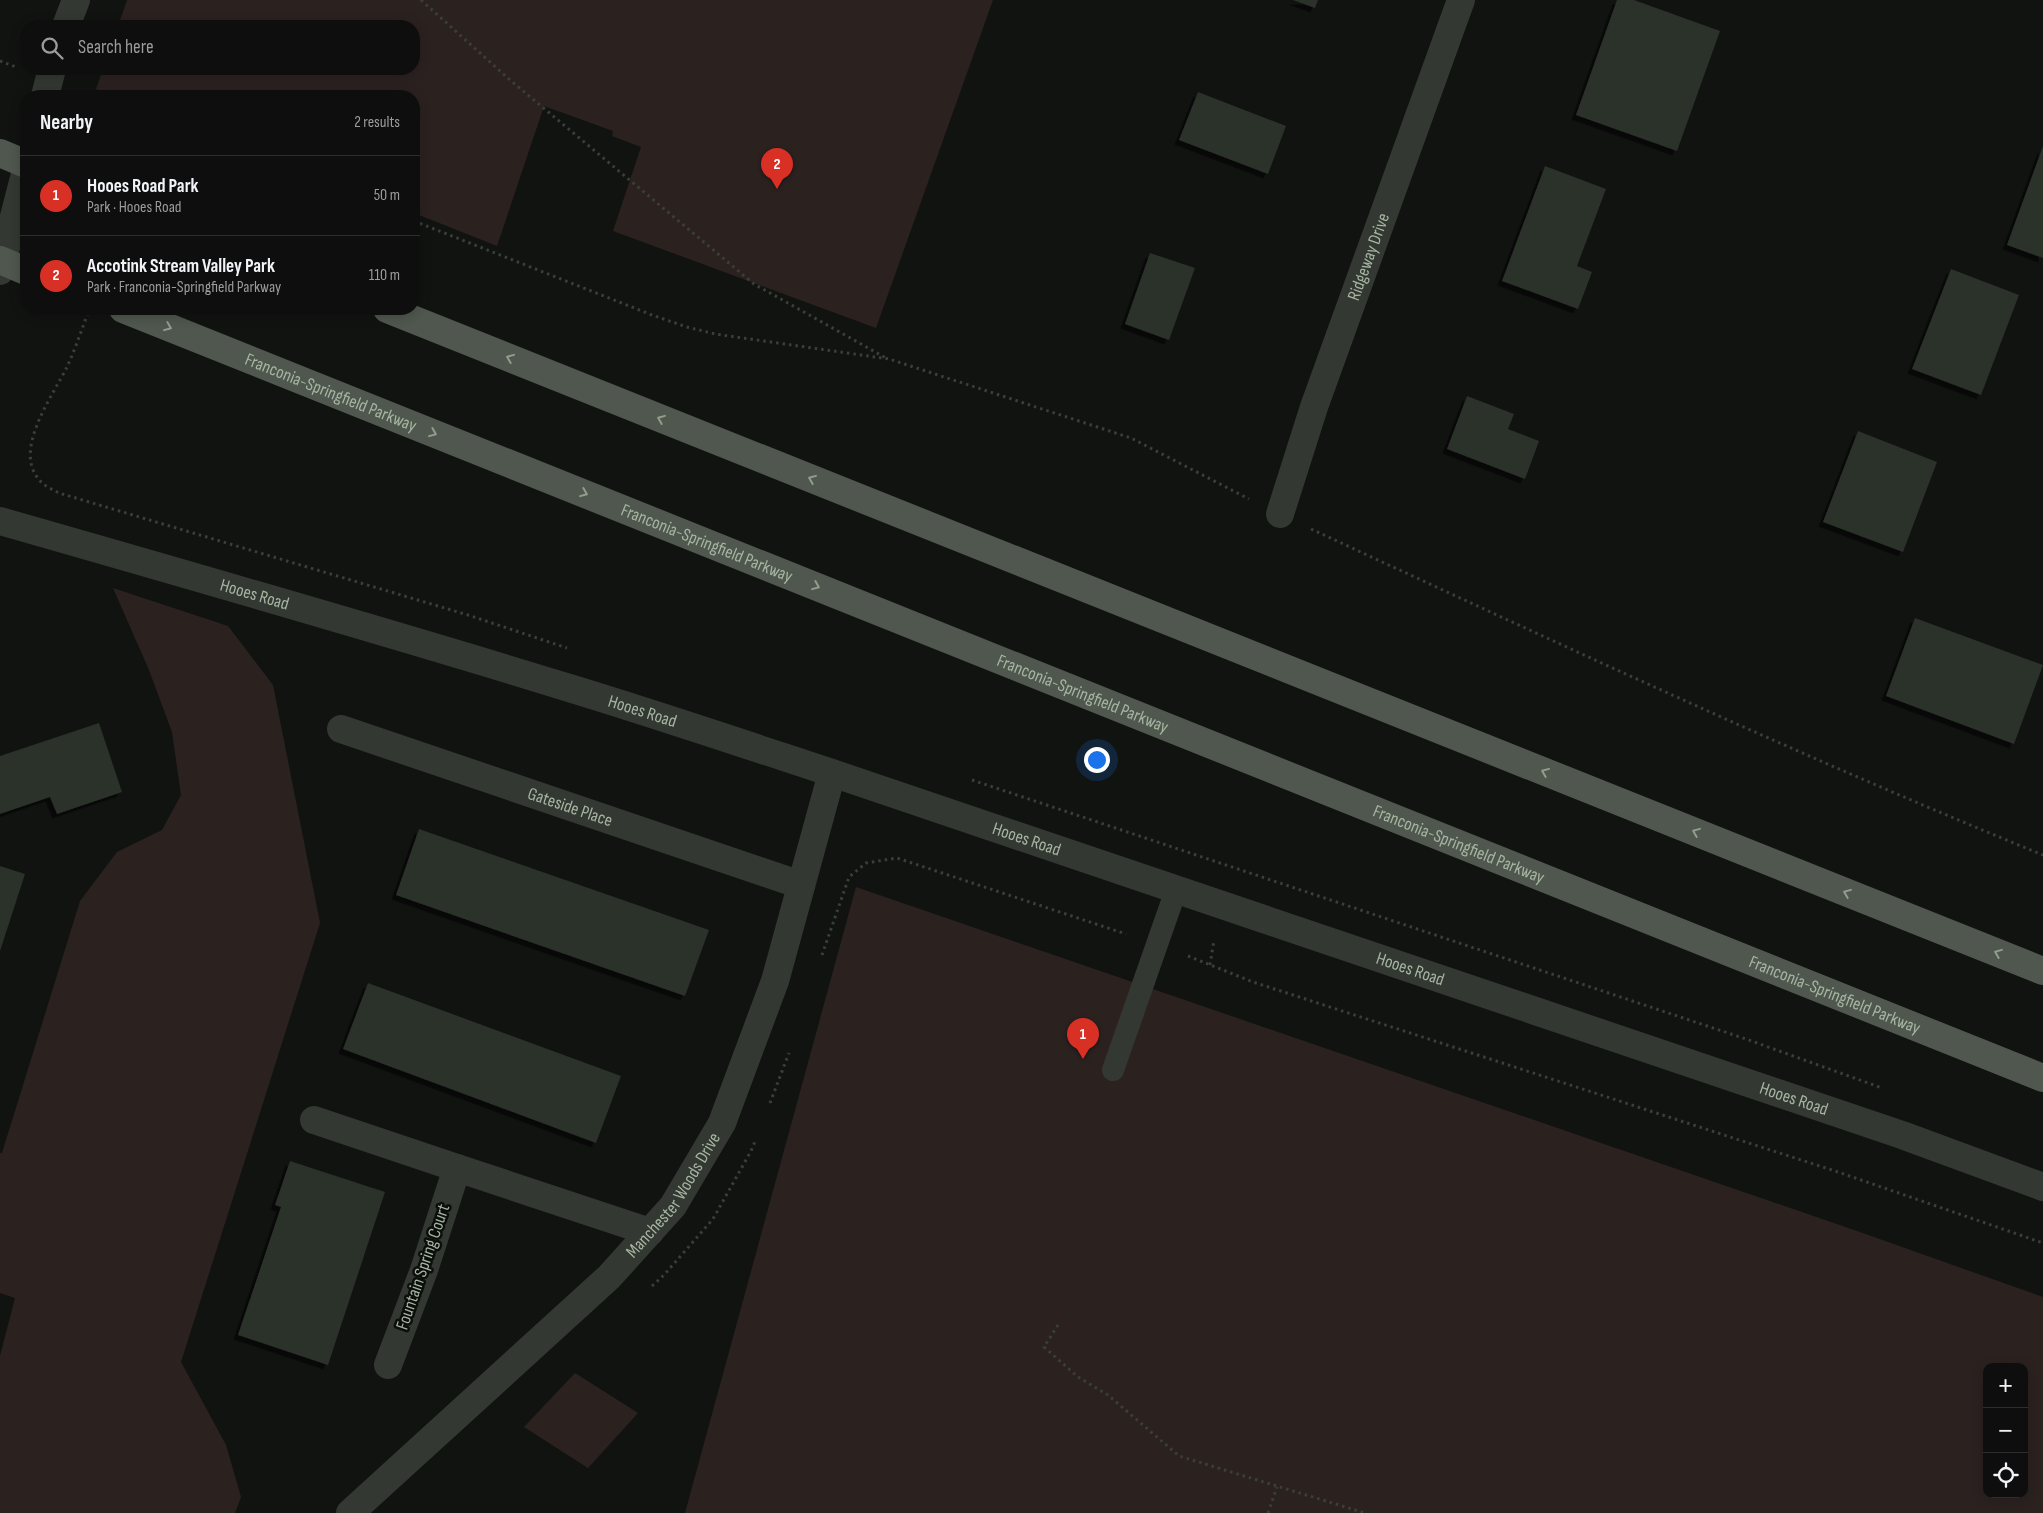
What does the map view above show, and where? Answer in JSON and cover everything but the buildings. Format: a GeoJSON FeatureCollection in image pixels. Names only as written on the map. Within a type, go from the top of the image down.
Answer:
{"type":"FeatureCollection","features":[{"type":"Feature","properties":{"kind":"main road"},"geometry":{"type":"LineString","coordinates":[[0,153],[20,161]]}},
{"type":"Feature","properties":{"kind":"main road","name":"Franconia-Springfield Parkway"},"geometry":{"type":"LineString","coordinates":[[138,315],[2043,1078]]}},
{"type":"Feature","properties":{"kind":"main road"},"geometry":{"type":"LineString","coordinates":[[402,315],[2043,971]]}},
{"type":"Feature","properties":{"kind":"street"},"geometry":{"type":"LineString","coordinates":[[68,20],[76,0]]}},
{"type":"Feature","properties":{"kind":"street","name":"Ridgeway Drive"},"geometry":{"type":"LineString","coordinates":[[1280,514],[1314,407],[1460,0]]}},
{"type":"Feature","properties":{"kind":"street"},"geometry":{"type":"LineString","coordinates":[[47,90],[50,75]]}},
{"type":"Feature","properties":{"kind":"street"},"geometry":{"type":"LineString","coordinates":[[7,266],[20,200]]}},
{"type":"Feature","properties":{"kind":"street","name":"Hooes Road"},"geometry":{"type":"LineString","coordinates":[[0,521],[263,596],[568,687],[832,773],[1902,1135],[2043,1187]]}},
{"type":"Feature","properties":{"kind":"street","name":"Gateside Place"},"geometry":{"type":"LineString","coordinates":[[341,730],[801,885]]}},
{"type":"Feature","properties":{"kind":"street","name":"Manchester Woods Drive"},"geometry":{"type":"LineString","coordinates":[[350,1513],[608,1277],[673,1206],[722,1123],[775,981],[832,773]]}},
{"type":"Feature","properties":{"kind":"street"},"geometry":{"type":"LineString","coordinates":[[314,1120],[650,1232]]}},
{"type":"Feature","properties":{"kind":"street","name":"Fountain Spring Court"},"geometry":{"type":"LineString","coordinates":[[388,1365],[424,1270],[457,1168]]}},
{"type":"Feature","properties":{"kind":"lane"},"geometry":{"type":"LineString","coordinates":[[1112,1070],[1176,890]]}},
{"type":"Feature","properties":{"kind":"path"},"geometry":{"type":"LineString","coordinates":[[421,0],[510,80],[754,284],[889,359]]}},
{"type":"Feature","properties":{"kind":"path"},"geometry":{"type":"LineString","coordinates":[[420,223],[687,327],[715,334],[889,359],[1131,438],[1280,514],[1614,669],[1902,798],[2043,855]]}},
{"type":"Feature","properties":{"kind":"path"},"geometry":{"type":"LineString","coordinates":[[68,366],[87,315]]}},
{"type":"Feature","properties":{"kind":"path"},"geometry":{"type":"LineString","coordinates":[[821,957],[849,877],[866,863],[897,858],[1157,944],[1253,982],[1838,1172],[2043,1243]]}},
{"type":"Feature","properties":{"kind":"path"},"geometry":{"type":"LineString","coordinates":[[769,1106],[789,1051]]}},
{"type":"Feature","properties":{"kind":"path"},"geometry":{"type":"LineString","coordinates":[[650,1288],[664,1275],[713,1219],[751,1151],[758,1133]]}},
{"type":"Feature","properties":{"kind":"path"},"geometry":{"type":"LineString","coordinates":[[1058,1325],[1044,1347],[1078,1377],[1108,1395],[1179,1456],[1365,1513]]}},
{"type":"Feature","properties":{"kind":"path"},"geometry":{"type":"LineString","coordinates":[[1268,1513],[1277,1487]]}},
{"type":"Feature","properties":{"kind":"shaded area"},"geometry":{"type":"Polygon","coordinates":[[[127,0],[993,0],[876,328],[613,231],[641,147],[612,136],[613,131],[544,106],[497,246],[420,215],[420,90],[96,89],[101,75],[420,75],[420,20],[120,20],[127,0]]]}},
{"type":"Feature","properties":{"kind":"shaded area"},"geometry":{"type":"Polygon","coordinates":[[[113,588],[228,626],[273,685],[320,923],[181,1362],[226,1445],[241,1497],[235,1513],[0,1513],[0,1356],[15,1298],[0,1293],[0,1153],[2,1153],[80,901],[117,852],[162,830],[181,795],[172,732],[149,670],[113,588]]]}},
{"type":"Feature","properties":{"kind":"shaded area"},"geometry":{"type":"Polygon","coordinates":[[[856,887],[1857,1231],[2043,1297],[2043,1513],[685,1513],[856,887]]]}},
{"type":"Feature","properties":{"kind":"shaded area"},"geometry":{"type":"Polygon","coordinates":[[[575,1373],[638,1413],[588,1468],[524,1427],[575,1373]]]}},
{"type":"Feature","properties":{"kind":"place","name":"Accotink Stream Valley Park"},"geometry":{"type":"Point","coordinates":[777,189]}},
{"type":"Feature","properties":{"kind":"place","name":"Hooes Road Park"},"geometry":{"type":"Point","coordinates":[1083,1059]}}]}
